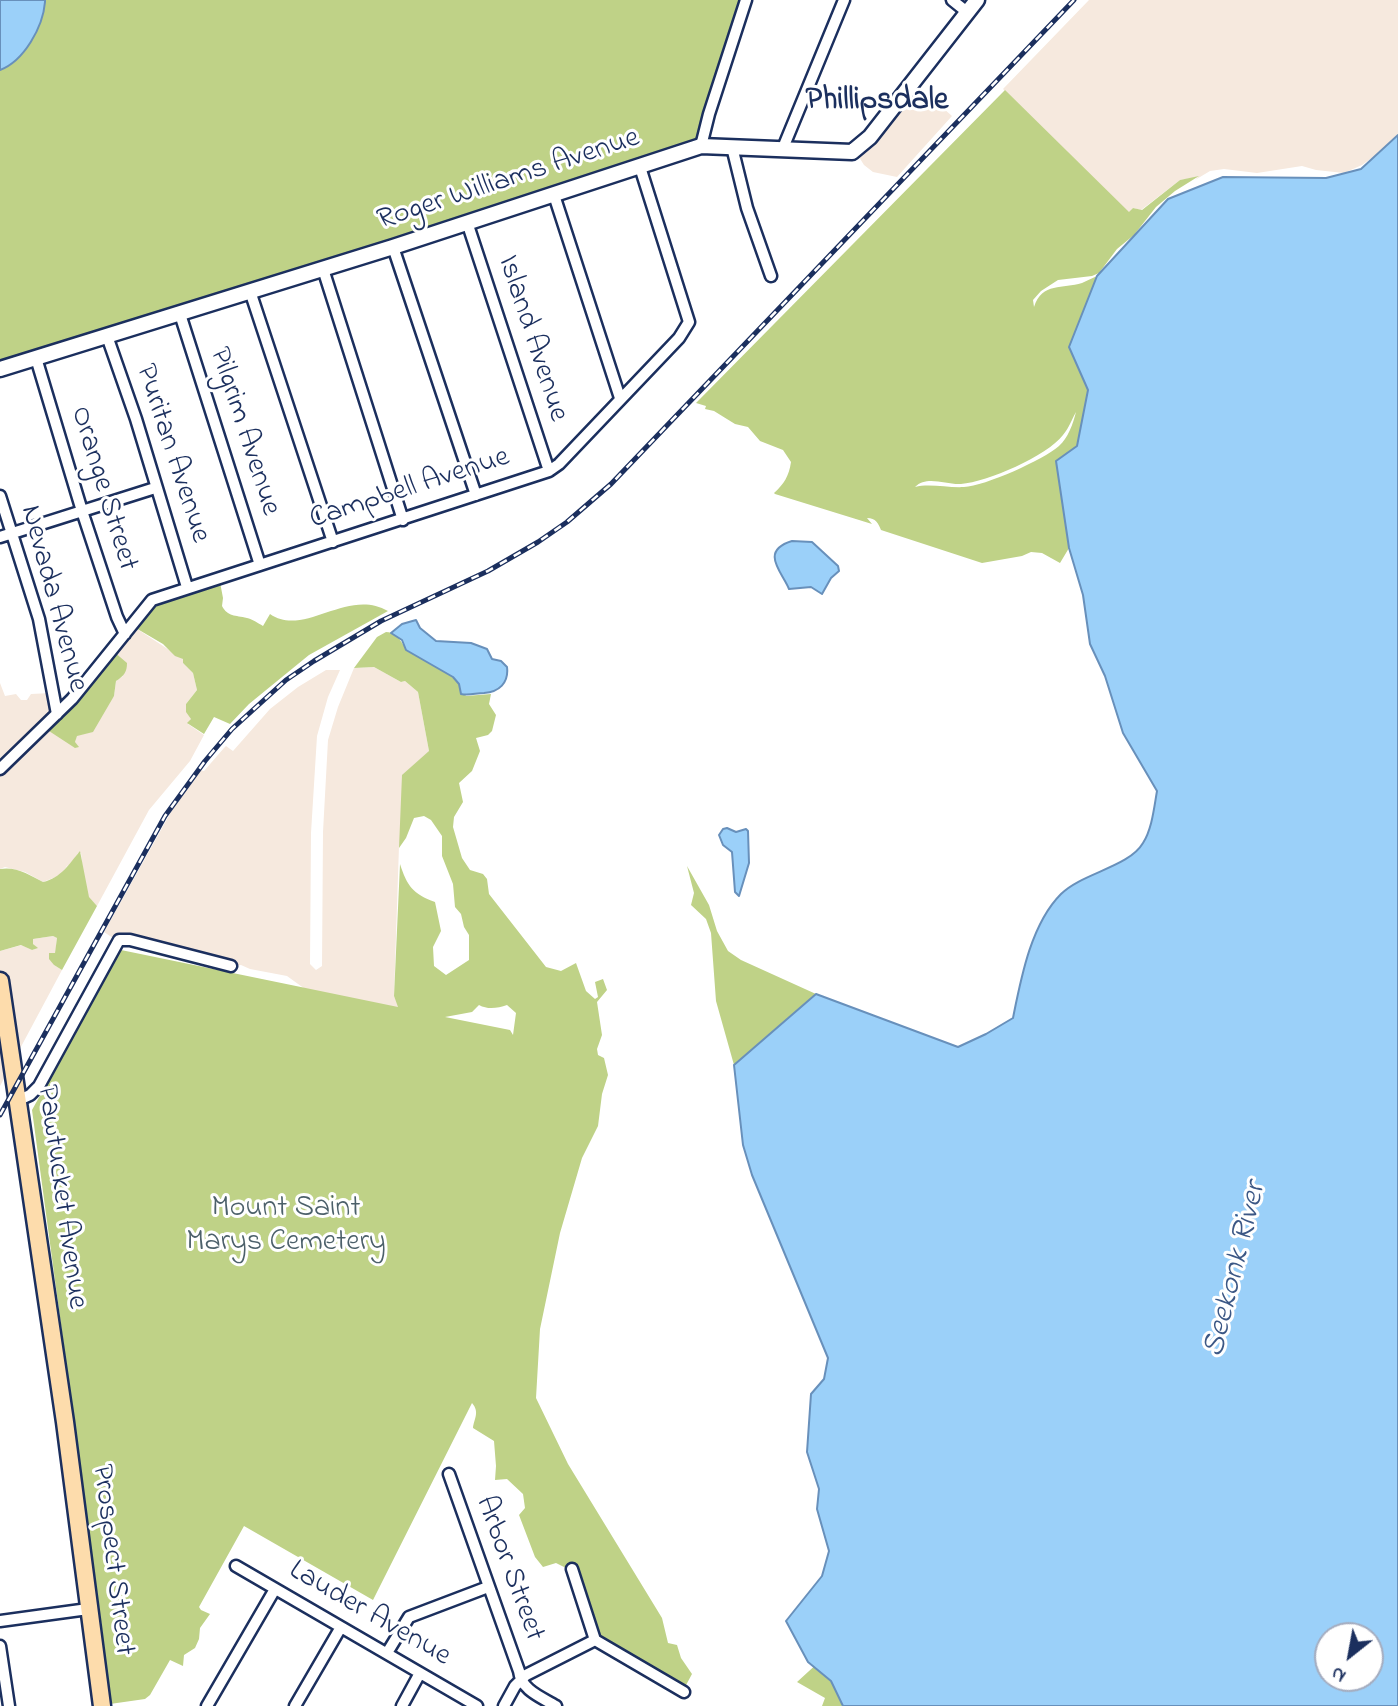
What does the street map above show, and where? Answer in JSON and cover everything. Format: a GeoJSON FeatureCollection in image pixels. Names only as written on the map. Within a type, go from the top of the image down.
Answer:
{"type":"FeatureCollection","features":[{"type":"Feature","properties":{"kind":"main road","name":"Roger Williams Avenue"},"geometry":{"type":"LineString","coordinates":[[0,369],[393,247],[701,146],[846,152],[858,149],[972,6]]}},
{"type":"Feature","properties":{"kind":"main road","name":"Pawtucket Avenue"},"geometry":{"type":"LineString","coordinates":[[0,981],[65,1422]]}},
{"type":"Feature","properties":{"kind":"main road","name":"Prospect Street"},"geometry":{"type":"LineString","coordinates":[[65,1422],[102,1706]]}},
{"type":"Feature","properties":{"kind":"street"},"geometry":{"type":"LineString","coordinates":[[701,146],[746,0]]}},
{"type":"Feature","properties":{"kind":"street"},"geometry":{"type":"LineString","coordinates":[[783,148],[844,0]]}},
{"type":"Feature","properties":{"kind":"street"},"geometry":{"type":"LineString","coordinates":[[953,0],[972,6]]}},
{"type":"Feature","properties":{"kind":"street"},"geometry":{"type":"LineString","coordinates":[[732,147],[747,208],[771,276]]}},
{"type":"Feature","properties":{"kind":"street","name":"Campbell Avenue"},"geometry":{"type":"LineString","coordinates":[[0,768],[57,714],[152,600],[549,471],[679,338],[689,322],[640,167]]}},
{"type":"Feature","properties":{"kind":"street"},"geometry":{"type":"LineString","coordinates":[[554,195],[620,398]]}},
{"type":"Feature","properties":{"kind":"street","name":"Island Avenue"},"geometry":{"type":"LineString","coordinates":[[467,222],[549,471]]}},
{"type":"Feature","properties":{"kind":"street"},"geometry":{"type":"LineString","coordinates":[[393,247],[476,495]]}},
{"type":"Feature","properties":{"kind":"street"},"geometry":{"type":"LineString","coordinates":[[323,269],[402,520]]}},
{"type":"Feature","properties":{"kind":"street"},"geometry":{"type":"LineString","coordinates":[[250,291],[332,542]]}},
{"type":"Feature","properties":{"kind":"street","name":"Pilgrim Avenue"},"geometry":{"type":"LineString","coordinates":[[180,314],[260,565]]}},
{"type":"Feature","properties":{"kind":"street","name":"Puritan Avenue"},"geometry":{"type":"LineString","coordinates":[[107,336],[187,587]]}},
{"type":"Feature","properties":{"kind":"street","name":"Orange Street"},"geometry":{"type":"LineString","coordinates":[[36,358],[82,511],[125,634]]}},
{"type":"Feature","properties":{"kind":"street"},"geometry":{"type":"LineString","coordinates":[[0,537],[155,488]]}},
{"type":"Feature","properties":{"kind":"street","name":"Nevada Avenue"},"geometry":{"type":"LineString","coordinates":[[0,496],[39,619],[57,714]]}},
{"type":"Feature","properties":{"kind":"street"},"geometry":{"type":"LineString","coordinates":[[19,1100],[30,1095],[39,1086],[119,940],[130,940],[230,966]]}},
{"type":"Feature","properties":{"kind":"street","name":"Arbor Street"},"geometry":{"type":"LineString","coordinates":[[449,1474],[520,1680]]}},
{"type":"Feature","properties":{"kind":"street","name":"Lauder Avenue"},"geometry":{"type":"LineString","coordinates":[[236,1566],[477,1706]]}},
{"type":"Feature","properties":{"kind":"street"},"geometry":{"type":"LineString","coordinates":[[572,1569],[595,1640],[684,1692]]}},
{"type":"Feature","properties":{"kind":"street"},"geometry":{"type":"LineString","coordinates":[[387,1653],[409,1617],[488,1587]]}},
{"type":"Feature","properties":{"kind":"street"},"geometry":{"type":"LineString","coordinates":[[207,1706],[275,1589]]}},
{"type":"Feature","properties":{"kind":"street"},"geometry":{"type":"LineString","coordinates":[[0,1621],[88,1609]]}},
{"type":"Feature","properties":{"kind":"street"},"geometry":{"type":"LineString","coordinates":[[295,1706],[341,1627]]}},
{"type":"Feature","properties":{"kind":"street"},"geometry":{"type":"LineString","coordinates":[[503,1706],[520,1680],[537,1668],[595,1640]]}},
{"type":"Feature","properties":{"kind":"street"},"geometry":{"type":"LineString","coordinates":[[0,1646],[9,1706]]}},
{"type":"Feature","properties":{"kind":"street"},"geometry":{"type":"LineString","coordinates":[[401,1706],[420,1673]]}},
{"type":"Feature","properties":{"kind":"street"},"geometry":{"type":"LineString","coordinates":[[520,1680],[525,1687],[556,1706]]}},
{"type":"Feature","properties":{"kind":"shaded area"},"geometry":{"type":"Polygon","coordinates":[[[1089,0],[1398,0],[1398,139],[1362,165],[1344,173],[1302,166],[1257,173],[1224,169],[1210,171],[1195,180],[1198,177],[1180,180],[1141,210],[1133,208],[1129,213],[1003,89],[1089,0]]]}},
{"type":"Feature","properties":{"kind":"shaded area"},"geometry":{"type":"Polygon","coordinates":[[[909,88],[920,95],[927,94],[952,116],[897,177],[873,172],[864,165],[859,157],[859,150],[909,88]]]}},
{"type":"Feature","properties":{"kind":"shaded area"},"geometry":{"type":"Polygon","coordinates":[[[134,627],[183,659],[183,663],[193,673],[197,690],[186,704],[191,719],[188,724],[204,735],[190,761],[149,810],[97,906],[89,898],[84,882],[81,853],[78,853],[73,863],[67,866],[61,875],[43,882],[25,872],[5,867],[0,869],[0,683],[5,696],[16,694],[21,700],[27,700],[31,694],[51,693],[75,742],[77,735],[114,696],[116,681],[123,676],[113,651],[134,627]]]}},
{"type":"Feature","properties":{"kind":"shaded area"},"geometry":{"type":"Polygon","coordinates":[[[374,667],[401,682],[405,681],[418,692],[429,751],[399,846],[394,996],[401,1012],[323,1002],[287,976],[241,965],[227,967],[119,942],[104,932],[176,803],[200,770],[204,771],[226,746],[233,751],[270,709],[298,687],[326,670],[340,670],[328,697],[317,736],[311,833],[310,964],[316,970],[322,966],[323,832],[328,740],[354,668],[374,667]]]}},
{"type":"Feature","properties":{"kind":"shaded area"},"geometry":{"type":"Polygon","coordinates":[[[53,936],[57,938],[54,965],[62,970],[0,1086],[0,951],[22,945],[32,950],[37,948],[33,939],[53,936]]]}},
{"type":"Feature","properties":{"kind":"green space"},"geometry":{"type":"Polygon","coordinates":[[[0,0],[745,0],[703,143],[0,367],[0,0]]]}},
{"type":"Feature","properties":{"kind":"green space"},"geometry":{"type":"Polygon","coordinates":[[[1005,90],[1129,212],[1133,208],[1142,210],[1180,180],[1199,176],[1156,207],[1099,273],[1058,280],[1033,300],[1034,307],[1048,290],[1082,283],[1097,276],[1069,347],[1088,390],[1077,447],[1056,461],[1069,548],[1060,563],[1042,553],[1031,552],[982,563],[881,530],[873,519],[867,518],[872,524],[775,494],[786,479],[791,462],[783,450],[760,441],[748,427],[735,424],[696,403],[1005,90]],[[1076,412],[1065,432],[1055,443],[1016,467],[972,482],[955,484],[931,481],[915,487],[973,486],[1013,471],[1059,446],[1068,435],[1076,412]]]}},
{"type":"Feature","properties":{"kind":"green space"},"geometry":{"type":"Polygon","coordinates":[[[219,577],[224,610],[263,626],[270,614],[283,620],[297,620],[357,605],[373,605],[388,611],[309,655],[249,704],[230,724],[214,717],[204,734],[187,723],[191,719],[186,712],[186,704],[197,690],[193,673],[183,663],[183,659],[134,627],[157,598],[219,577]]]}},
{"type":"Feature","properties":{"kind":"green space","name":"Mount Saint Marys Cemetery"},"geometry":{"type":"Polygon","coordinates":[[[386,632],[395,635],[410,652],[448,673],[457,681],[466,696],[491,694],[489,704],[496,715],[492,731],[476,738],[480,751],[472,771],[459,783],[463,802],[454,817],[453,827],[462,858],[470,870],[483,874],[487,879],[489,894],[546,967],[561,971],[576,963],[586,991],[595,999],[598,997],[595,982],[603,979],[607,990],[597,1002],[602,1035],[597,1049],[598,1055],[604,1058],[608,1075],[602,1094],[598,1126],[582,1158],[560,1233],[540,1329],[536,1398],[568,1464],[662,1618],[668,1643],[677,1645],[681,1658],[692,1674],[685,1687],[597,1639],[572,1571],[556,1563],[543,1567],[535,1557],[519,1515],[525,1508],[523,1494],[507,1479],[495,1480],[494,1441],[473,1428],[476,1412],[472,1403],[373,1600],[244,1526],[199,1607],[210,1614],[200,1628],[195,1648],[184,1655],[183,1666],[170,1660],[145,1699],[103,1705],[94,1639],[103,1636],[32,1110],[121,950],[398,1007],[394,996],[400,864],[412,888],[421,896],[435,902],[441,931],[433,947],[434,966],[446,975],[469,960],[469,935],[461,914],[455,907],[453,884],[442,856],[442,836],[431,820],[424,816],[414,818],[399,848],[402,775],[429,751],[418,692],[405,681],[401,682],[374,667],[354,668],[377,637],[386,632]],[[479,1005],[472,1012],[445,1017],[510,1030],[513,1035],[516,1013],[507,1005],[479,1005]]]}},
{"type":"Feature","properties":{"kind":"green space"},"geometry":{"type":"Polygon","coordinates":[[[113,651],[127,663],[126,671],[116,681],[114,696],[93,732],[77,736],[75,742],[79,747],[75,748],[49,731],[46,726],[113,651]]]}},
{"type":"Feature","properties":{"kind":"green space"},"geometry":{"type":"Polygon","coordinates":[[[80,851],[89,897],[97,906],[62,970],[49,959],[49,953],[55,953],[57,938],[53,936],[33,939],[33,944],[38,948],[32,950],[21,945],[0,951],[0,869],[17,870],[43,882],[60,874],[80,851]]]}},
{"type":"Feature","properties":{"kind":"green space"},"geometry":{"type":"Polygon","coordinates":[[[687,866],[709,905],[717,931],[728,951],[741,960],[816,994],[734,1065],[716,1001],[711,933],[706,919],[691,905],[694,893],[687,866]]]}},
{"type":"Feature","properties":{"kind":"green space"},"geometry":{"type":"Polygon","coordinates":[[[820,1661],[861,1706],[822,1706],[825,1698],[797,1682],[820,1661]]]}},
{"type":"Feature","properties":{"kind":"water"},"geometry":{"type":"Polygon","coordinates":[[[0,0],[45,2],[31,42],[17,59],[0,70],[0,0]]]}},
{"type":"Feature","properties":{"kind":"water","name":"Seekonk River"},"geometry":{"type":"Polygon","coordinates":[[[1398,135],[1398,1706],[843,1706],[831,1681],[808,1662],[786,1621],[822,1576],[829,1551],[817,1509],[819,1489],[807,1452],[811,1394],[824,1379],[828,1358],[752,1175],[743,1145],[734,1065],[816,994],[958,1047],[986,1034],[1013,1018],[1029,952],[1051,906],[1070,887],[1127,858],[1143,843],[1151,825],[1157,791],[1123,733],[1105,676],[1090,644],[1083,595],[1069,548],[1056,461],[1077,446],[1088,390],[1069,347],[1097,276],[1168,199],[1223,177],[1326,178],[1361,169],[1398,135]]]}},
{"type":"Feature","properties":{"kind":"water"},"geometry":{"type":"Polygon","coordinates":[[[792,541],[812,542],[838,566],[839,571],[831,578],[822,594],[811,587],[789,589],[778,569],[775,556],[782,545],[792,541]]]}},
{"type":"Feature","properties":{"kind":"water"},"geometry":{"type":"Polygon","coordinates":[[[416,620],[420,628],[436,641],[471,643],[487,649],[492,659],[501,661],[507,667],[505,682],[498,689],[489,692],[461,694],[459,684],[453,677],[406,650],[402,640],[391,633],[402,624],[416,620]]]}},
{"type":"Feature","properties":{"kind":"water"},"geometry":{"type":"Polygon","coordinates":[[[727,828],[736,832],[746,829],[748,831],[749,863],[739,896],[735,892],[732,852],[723,845],[719,835],[727,828]]]}},
{"type":"Feature","properties":{"kind":"railway"},"geometry":{"type":"LineString","coordinates":[[0,1115],[165,816],[232,729],[286,680],[314,661],[381,621],[488,571],[538,542],[567,522],[611,484],[1074,0]]}},
{"type":"Feature","properties":{"kind":"district","name":"Phillipsdale"},"geometry":{"type":"Point","coordinates":[877,103]}}]}
